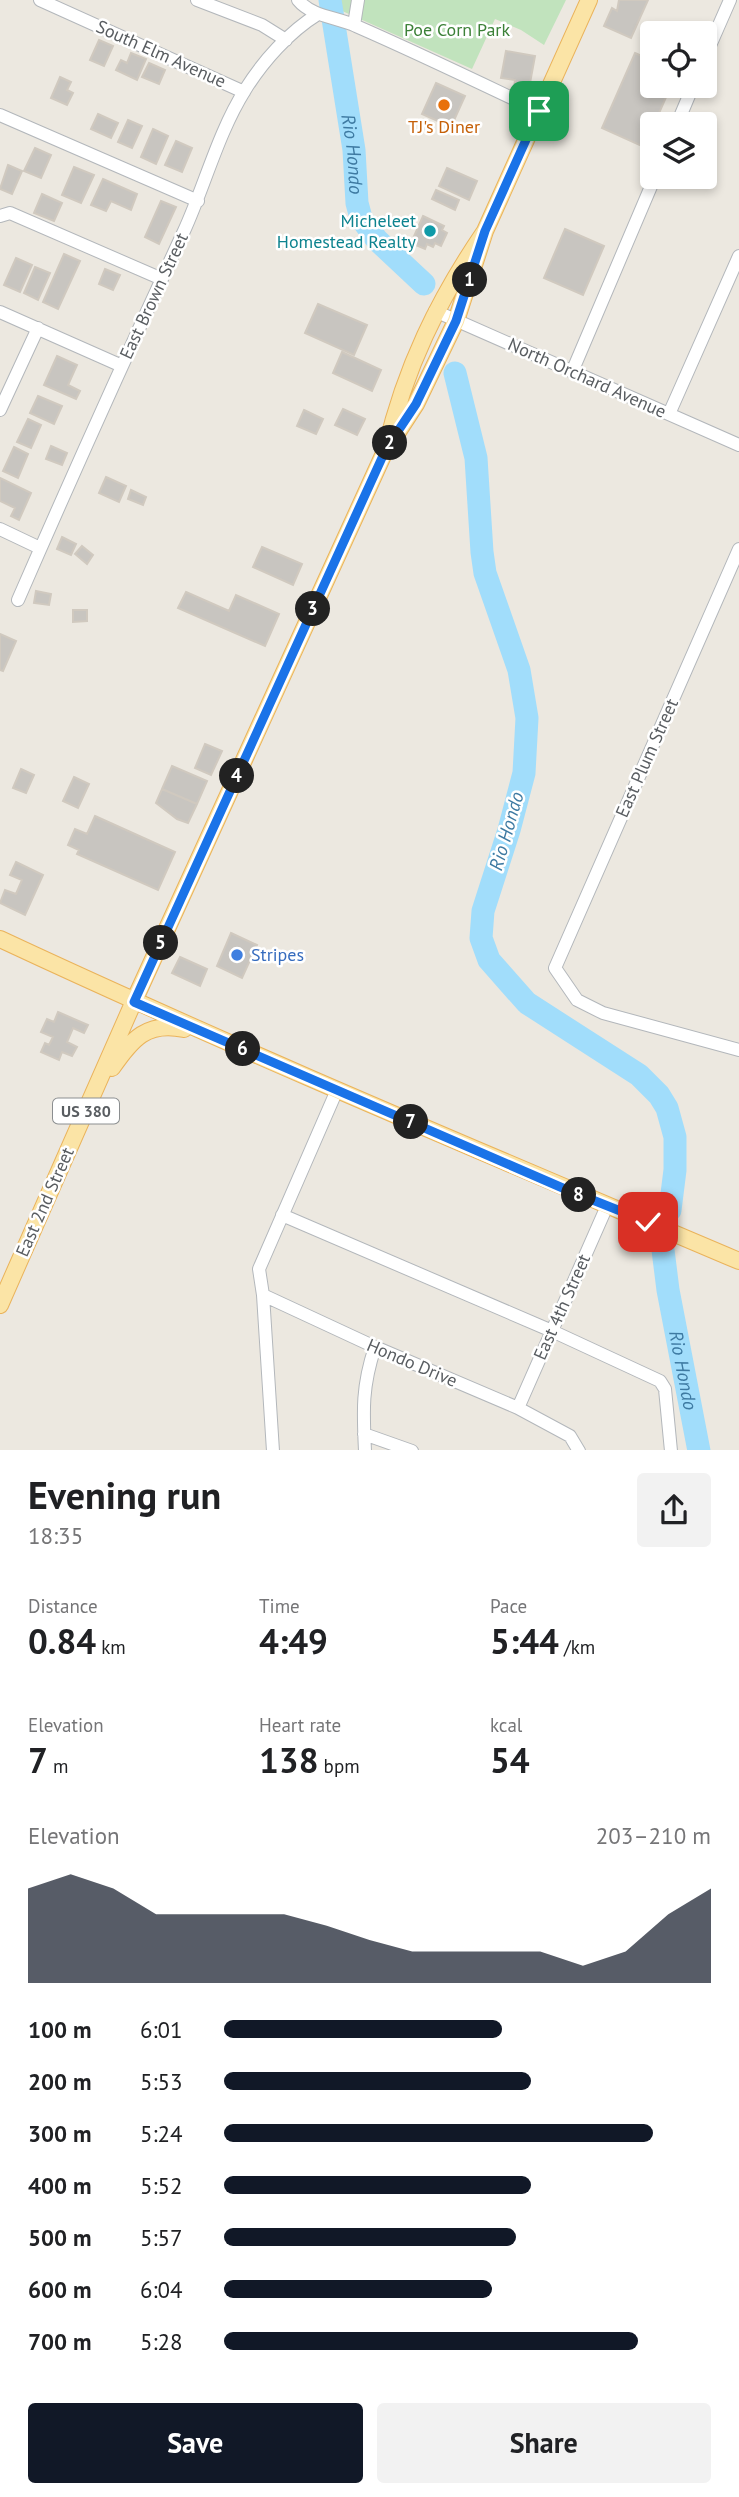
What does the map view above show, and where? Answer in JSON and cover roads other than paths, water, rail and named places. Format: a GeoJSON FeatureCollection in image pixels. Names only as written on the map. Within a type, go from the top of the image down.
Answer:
{"type":"FeatureCollection","features":[{"type":"Feature","properties":{"kind":"main road","name":"East 2nd Street"},"geometry":{"type":"LineString","coordinates":[[0,1305],[134,1002],[386,449],[416,404],[456,321],[485,231],[589,0]]}},
{"type":"Feature","properties":{"kind":"main road","name":"East 2nd Street"},"geometry":{"type":"LineString","coordinates":[[386,449],[400,396],[435,311],[485,231]]}},
{"type":"Feature","properties":{"kind":"main road"},"geometry":{"type":"LineString","coordinates":[[0,939],[134,1002],[739,1261]]}},
{"type":"Feature","properties":{"kind":"main road"},"geometry":{"type":"LineString","coordinates":[[91,1098],[123,1052],[143,1033],[156,1027],[171,1026],[210,1035]]}},
{"type":"Feature","properties":{"kind":"street","name":"South Elm Avenue"},"geometry":{"type":"LineString","coordinates":[[40,0],[244,92]]}},
{"type":"Feature","properties":{"kind":"street"},"geometry":{"type":"LineString","coordinates":[[197,0],[261,25],[286,40]]}},
{"type":"Feature","properties":{"kind":"street"},"geometry":{"type":"LineString","coordinates":[[298,0],[304,7],[349,23],[539,111]]}},
{"type":"Feature","properties":{"kind":"street"},"geometry":{"type":"LineString","coordinates":[[349,23],[358,0]]}},
{"type":"Feature","properties":{"kind":"street"},"geometry":{"type":"LineString","coordinates":[[717,30],[730,0]]}},
{"type":"Feature","properties":{"kind":"street","name":"East Brown Street"},"geometry":{"type":"LineString","coordinates":[[18,600],[198,201],[228,123],[244,92],[286,40],[321,14]]}},
{"type":"Feature","properties":{"kind":"street"},"geometry":{"type":"LineString","coordinates":[[0,115],[198,201]]}},
{"type":"Feature","properties":{"kind":"street"},"geometry":{"type":"LineString","coordinates":[[572,372],[649,189]]}},
{"type":"Feature","properties":{"kind":"street"},"geometry":{"type":"LineString","coordinates":[[0,216],[10,212],[162,279]]}},
{"type":"Feature","properties":{"kind":"street"},"geometry":{"type":"LineString","coordinates":[[669,414],[739,256]]}},
{"type":"Feature","properties":{"kind":"street","name":"North Orchard Avenue"},"geometry":{"type":"LineString","coordinates":[[435,311],[739,445]]}},
{"type":"Feature","properties":{"kind":"street"},"geometry":{"type":"LineString","coordinates":[[0,312],[122,366]]}},
{"type":"Feature","properties":{"kind":"street"},"geometry":{"type":"LineString","coordinates":[[0,410],[38,328]]}},
{"type":"Feature","properties":{"kind":"street"},"geometry":{"type":"LineString","coordinates":[[0,529],[40,548]]}},
{"type":"Feature","properties":{"kind":"street","name":"East Plum Street"},"geometry":{"type":"LineString","coordinates":[[739,549],[555,968],[577,1000],[603,1013],[739,1050]]}},
{"type":"Feature","properties":{"kind":"street"},"geometry":{"type":"LineString","coordinates":[[273,1450],[259,1269],[337,1090]]}},
{"type":"Feature","properties":{"kind":"street","name":"East 4th Street"},"geometry":{"type":"LineString","coordinates":[[518,1408],[607,1206]]}},
{"type":"Feature","properties":{"kind":"street"},"geometry":{"type":"LineString","coordinates":[[282,1215],[552,1331],[660,1381],[665,1389],[671,1450]]}},
{"type":"Feature","properties":{"kind":"street","name":"Hondo Drive"},"geometry":{"type":"LineString","coordinates":[[263,1295],[375,1347],[518,1408],[570,1436],[578,1450]]}},
{"type":"Feature","properties":{"kind":"street"},"geometry":{"type":"LineString","coordinates":[[365,1450],[362,1398],[375,1347]]}},
{"type":"Feature","properties":{"kind":"street"},"geometry":{"type":"LineString","coordinates":[[365,1434],[409,1450]]}},
{"type":"Feature","properties":{"kind":"waterway","name":"Rio Hondo"},"geometry":{"type":"LineString","coordinates":[[330,0],[354,150],[357,203],[361,218],[377,240],[424,284]]}},
{"type":"Feature","properties":{"kind":"waterway","name":"Rio Hondo"},"geometry":{"type":"LineString","coordinates":[[455,373],[476,458],[485,573],[519,670],[527,718],[524,773],[483,911],[481,938],[489,960],[527,1003],[639,1075],[659,1095],[667,1108],[675,1137],[675,1170],[670,1210]]}},
{"type":"Feature","properties":{"kind":"waterway","name":"Rio Hondo"},"geometry":{"type":"LineString","coordinates":[[663,1250],[668,1290],[699,1450]]}},
{"type":"Feature","properties":{"kind":"place","name":"TJ's Diner"},"geometry":{"type":"Point","coordinates":[444,105]}},
{"type":"Feature","properties":{"kind":"place","name":"Micheleet Homestead Realty"},"geometry":{"type":"Point","coordinates":[430,231]}},
{"type":"Feature","properties":{"kind":"place","name":"Stripes"},"geometry":{"type":"Point","coordinates":[237,955]}},
{"type":"Feature","properties":{"kind":"park label","name":"Poe Corn Park"},"geometry":{"type":"Point","coordinates":[457,30]}}]}
